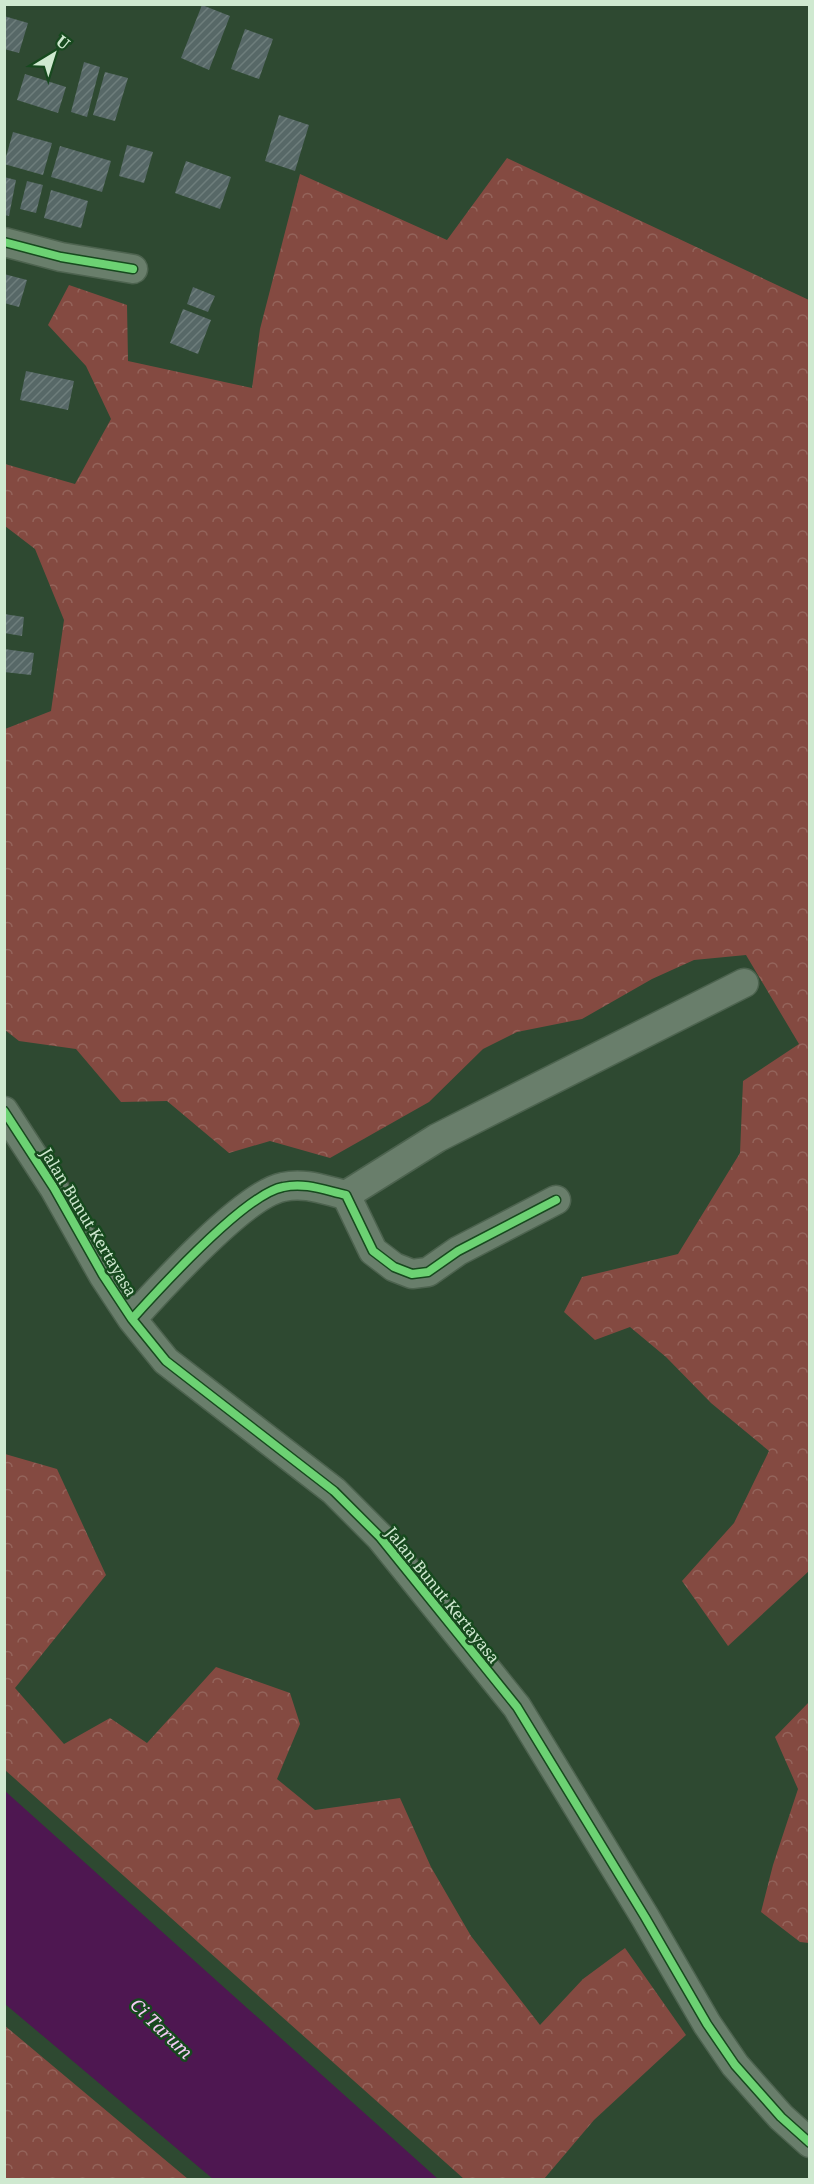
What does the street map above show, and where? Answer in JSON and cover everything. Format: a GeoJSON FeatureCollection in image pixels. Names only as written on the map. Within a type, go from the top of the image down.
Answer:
{"type":"FeatureCollection","features":[{"type":"Feature","properties":{"kind":"street"},"geometry":{"type":"LineString","coordinates":[[4,242],[61,257],[133,269]]}},
{"type":"Feature","properties":{"kind":"street"},"geometry":{"type":"LineString","coordinates":[[132,1318],[162,1285],[259,1196],[281,1187],[305,1185],[346,1196],[437,1138],[744,984]]}},
{"type":"Feature","properties":{"kind":"street","name":"Jalan Bunut Kertayasa"},"geometry":{"type":"LineString","coordinates":[[4,1111],[54,1188],[132,1318],[166,1361],[334,1491],[380,1537],[518,1707],[707,2024],[735,2065],[781,2117],[810,2143]]}},
{"type":"Feature","properties":{"kind":"street"},"geometry":{"type":"LineString","coordinates":[[346,1196],[373,1251],[394,1267],[412,1274],[428,1272],[458,1251],[556,1200]]}},
{"type":"Feature","properties":{"kind":"green space"},"geometry":{"type":"Polygon","coordinates":[[[507,158],[809,300],[809,1571],[728,1646],[682,1581],[734,1523],[769,1451],[711,1403],[666,1357],[630,1327],[595,1340],[564,1312],[582,1277],[678,1254],[740,1153],[743,1081],[799,1044],[746,955],[694,960],[652,979],[582,1019],[517,1032],[483,1049],[429,1102],[330,1158],[270,1141],[229,1153],[167,1101],[121,1102],[76,1049],[19,1041],[5,1030],[5,729],[51,711],[64,620],[35,549],[5,526],[5,464],[75,484],[111,419],[86,366],[48,325],[69,285],[127,305],[128,361],[252,388],[260,329],[300,174],[447,240],[507,158]]]}},
{"type":"Feature","properties":{"kind":"green space"},"geometry":{"type":"Polygon","coordinates":[[[5,1454],[57,1469],[106,1575],[15,1688],[64,1744],[110,1718],[147,1743],[216,1667],[290,1693],[300,1724],[277,1779],[315,1810],[400,1798],[431,1867],[471,1936],[540,2025],[583,1979],[625,1948],[686,2035],[594,2120],[544,2179],[464,2179],[5,1770],[5,1454]]]}},
{"type":"Feature","properties":{"kind":"green space"},"geometry":{"type":"Polygon","coordinates":[[[809,1702],[809,1943],[800,1942],[761,1912],[773,1865],[798,1789],[775,1737],[809,1702]]]}},
{"type":"Feature","properties":{"kind":"green space"},"geometry":{"type":"Polygon","coordinates":[[[4,2025],[188,2179],[5,2179],[4,2025]]]}},
{"type":"Feature","properties":{"kind":"water","name":"Ci Tarum"},"geometry":{"type":"Polygon","coordinates":[[[5,1791],[438,2179],[213,2179],[5,2004],[5,1791]]]}},
{"type":"Feature","properties":{"kind":"building"},"geometry":{"type":"Polygon","coordinates":[[[202,5],[230,16],[209,70],[181,58],[202,5]]]}},
{"type":"Feature","properties":{"kind":"building"},"geometry":{"type":"Polygon","coordinates":[[[4,16],[28,23],[19,53],[4,49],[4,16]]]}},
{"type":"Feature","properties":{"kind":"building"},"geometry":{"type":"Polygon","coordinates":[[[245,29],[273,39],[259,79],[231,69],[245,29]]]}},
{"type":"Feature","properties":{"kind":"building"},"geometry":{"type":"Polygon","coordinates":[[[84,62],[100,67],[87,117],[71,112],[84,62]]]}},
{"type":"Feature","properties":{"kind":"building"},"geometry":{"type":"Polygon","coordinates":[[[105,72],[128,78],[115,121],[93,115],[105,72]]]}},
{"type":"Feature","properties":{"kind":"building"},"geometry":{"type":"Polygon","coordinates":[[[25,74],[66,87],[58,113],[17,100],[25,74]]]}},
{"type":"Feature","properties":{"kind":"building"},"geometry":{"type":"Polygon","coordinates":[[[279,115],[309,125],[295,171],[265,161],[279,115]]]}},
{"type":"Feature","properties":{"kind":"building"},"geometry":{"type":"Polygon","coordinates":[[[13,132],[52,143],[43,175],[4,164],[13,132]]]}},
{"type":"Feature","properties":{"kind":"building"},"geometry":{"type":"Polygon","coordinates":[[[127,145],[153,152],[144,183],[119,176],[127,145]]]}},
{"type":"Feature","properties":{"kind":"building"},"geometry":{"type":"Polygon","coordinates":[[[60,146],[111,161],[102,192],[51,177],[60,146]]]}},
{"type":"Feature","properties":{"kind":"building"},"geometry":{"type":"Polygon","coordinates":[[[186,161],[231,177],[220,209],[175,193],[186,161]]]}},
{"type":"Feature","properties":{"kind":"building"},"geometry":{"type":"Polygon","coordinates":[[[4,177],[16,180],[9,216],[4,215],[4,177]]]}},
{"type":"Feature","properties":{"kind":"building"},"geometry":{"type":"Polygon","coordinates":[[[27,181],[43,185],[36,213],[20,209],[27,181]]]}},
{"type":"Feature","properties":{"kind":"building"},"geometry":{"type":"Polygon","coordinates":[[[51,190],[88,201],[81,228],[44,218],[51,190]]]}},
{"type":"Feature","properties":{"kind":"building"},"geometry":{"type":"Polygon","coordinates":[[[4,274],[27,280],[19,307],[4,303],[4,274]]]}},
{"type":"Feature","properties":{"kind":"building"},"geometry":{"type":"Polygon","coordinates":[[[193,287],[215,296],[208,312],[187,304],[193,287]]]}},
{"type":"Feature","properties":{"kind":"building"},"geometry":{"type":"Polygon","coordinates":[[[183,309],[211,320],[198,354],[170,343],[183,309]]]}},
{"type":"Feature","properties":{"kind":"building"},"geometry":{"type":"Polygon","coordinates":[[[26,371],[74,381],[68,410],[20,400],[26,371]]]}},
{"type":"Feature","properties":{"kind":"building"},"geometry":{"type":"Polygon","coordinates":[[[4,614],[24,617],[22,636],[4,633],[4,614]]]}},
{"type":"Feature","properties":{"kind":"building"},"geometry":{"type":"Polygon","coordinates":[[[4,649],[34,653],[31,675],[4,672],[4,649]]]}},
{"type":"Feature","properties":{"kind":"cycle path"},"geometry":{"type":"LineString","coordinates":[[4,242],[61,257],[133,269]]}},
{"type":"Feature","properties":{"kind":"cycle path"},"geometry":{"type":"LineString","coordinates":[[4,1111],[54,1188],[103,1275],[132,1319],[166,1361],[334,1491],[380,1537],[517,1707],[645,1917],[707,2024],[735,2065],[781,2117],[810,2143]]}},
{"type":"Feature","properties":{"kind":"cycle path"},"geometry":{"type":"LineString","coordinates":[[132,1319],[182,1265],[226,1224],[267,1193],[283,1187],[307,1186],[346,1195],[373,1251],[394,1267],[412,1274],[428,1272],[458,1251],[556,1200]]}}]}
